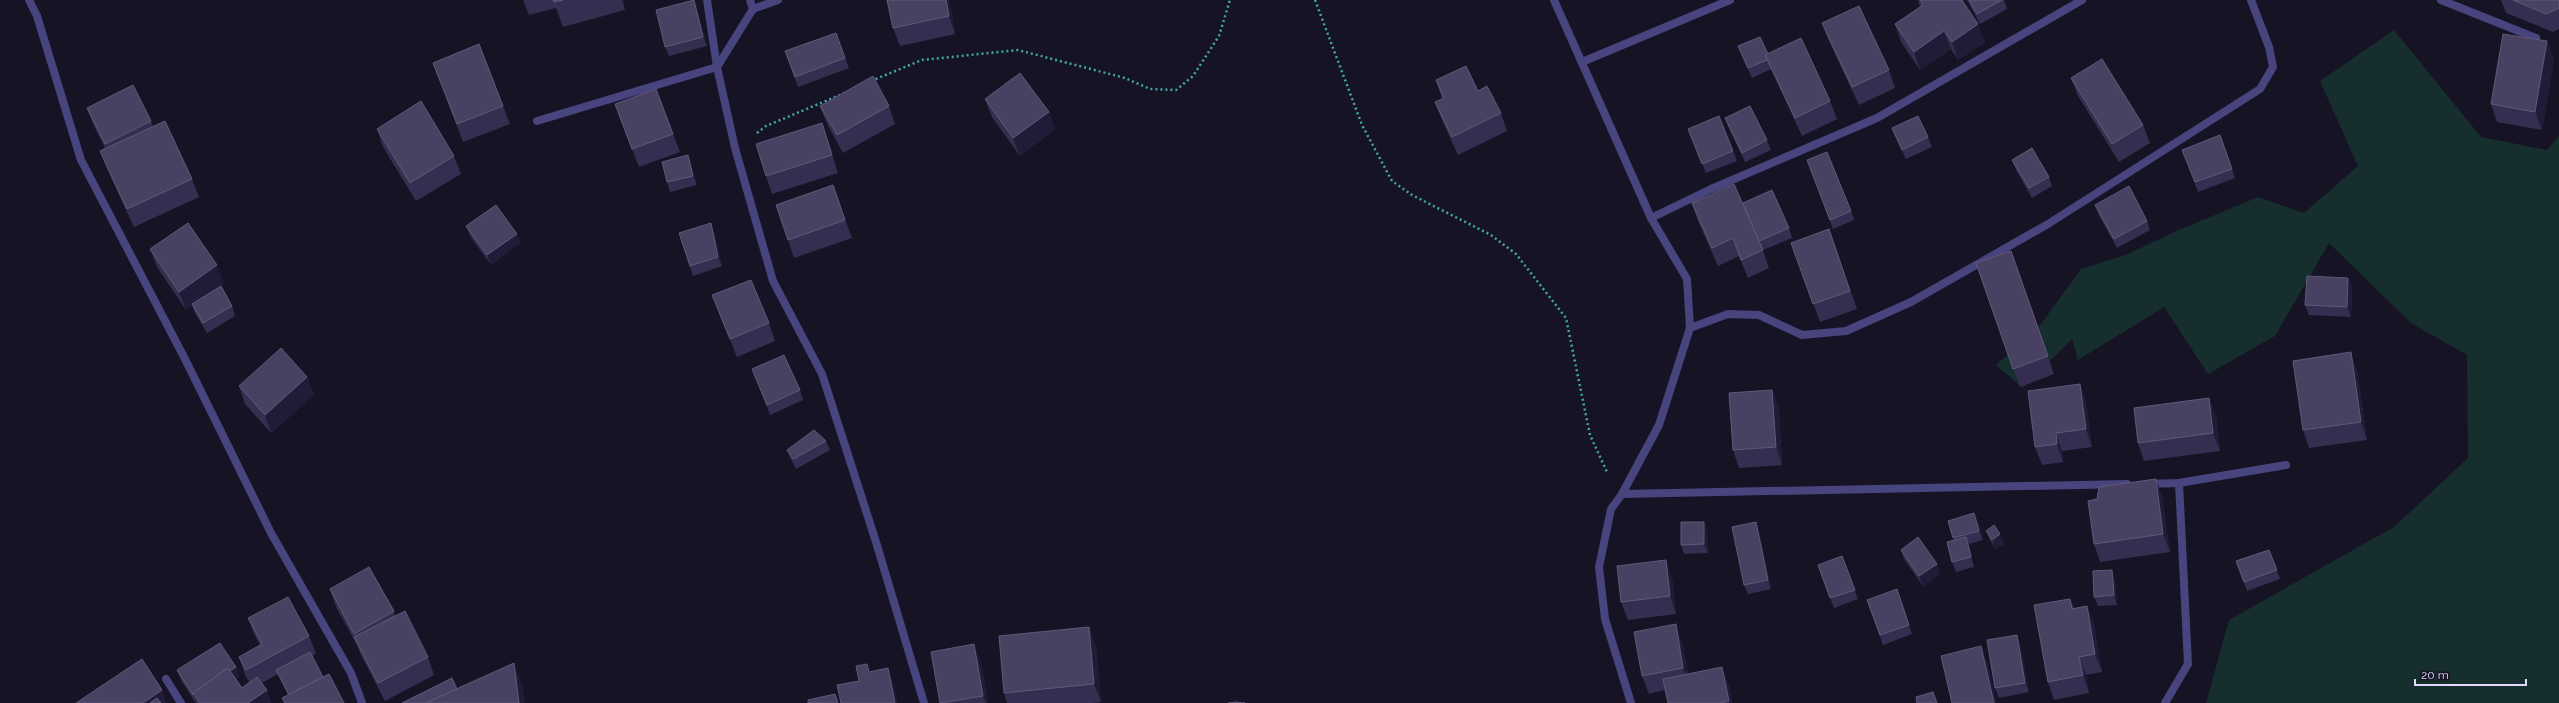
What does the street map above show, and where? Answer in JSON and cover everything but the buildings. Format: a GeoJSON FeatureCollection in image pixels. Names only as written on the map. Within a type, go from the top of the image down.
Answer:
{"type":"FeatureCollection","features":[{"type":"Feature","properties":{"kind":"street"},"geometry":{"type":"LineString","coordinates":[[29,0],[37,16],[81,160],[185,359],[271,533],[351,673],[362,703]]}},
{"type":"Feature","properties":{"kind":"street"},"geometry":{"type":"LineString","coordinates":[[707,0],[717,67],[735,148],[773,281],[822,374],[876,542],[924,703]]}},
{"type":"Feature","properties":{"kind":"street"},"geometry":{"type":"LineString","coordinates":[[750,0],[753,9]]}},
{"type":"Feature","properties":{"kind":"street"},"geometry":{"type":"LineString","coordinates":[[537,120],[717,67],[753,9],[778,0]]}},
{"type":"Feature","properties":{"kind":"street"},"geometry":{"type":"LineString","coordinates":[[1554,0],[1651,218],[1687,279],[1690,328],[1659,425],[1622,494],[1610,509],[1599,567],[1605,619],[1631,703]]}},
{"type":"Feature","properties":{"kind":"street"},"geometry":{"type":"LineString","coordinates":[[1582,62],[1730,0]]}},
{"type":"Feature","properties":{"kind":"street"},"geometry":{"type":"LineString","coordinates":[[1651,218],[1711,189],[1877,118],[2082,0]]}},
{"type":"Feature","properties":{"kind":"street"},"geometry":{"type":"LineString","coordinates":[[1690,328],[1728,314],[1759,316],[1802,335],[1846,331],[1911,302],[2048,224],[2260,89],[2273,67],[2269,47],[2251,0]]}},
{"type":"Feature","properties":{"kind":"street"},"geometry":{"type":"LineString","coordinates":[[2441,0],[2536,38]]}},
{"type":"Feature","properties":{"kind":"street"},"geometry":{"type":"LineString","coordinates":[[1622,494],[2179,483],[2286,465]]}},
{"type":"Feature","properties":{"kind":"street"},"geometry":{"type":"LineString","coordinates":[[2165,703],[2188,664],[2179,483]]}},
{"type":"Feature","properties":{"kind":"street"},"geometry":{"type":"LineString","coordinates":[[166,679],[181,703]]}},
{"type":"Feature","properties":{"kind":"path"},"geometry":{"type":"LineString","coordinates":[[866,84],[922,60],[1018,50],[1125,78],[1150,89],[1176,90],[1193,76],[1219,36],[1230,0]]}},
{"type":"Feature","properties":{"kind":"path"},"geometry":{"type":"LineString","coordinates":[[1315,0],[1362,125],[1392,181],[1412,195],[1491,235],[1516,254],[1566,318],[1590,434],[1611,479],[1622,494]]}},
{"type":"Feature","properties":{"kind":"path"},"geometry":{"type":"LineString","coordinates":[[735,148],[766,126],[851,90]]}},
{"type":"Feature","properties":{"kind":"green space"},"geometry":{"type":"Polygon","coordinates":[[[2394,30],[2481,137],[2547,150],[2559,136],[2559,703],[2206,703],[2229,620],[2394,527],[2468,458],[2467,355],[2411,323],[2329,243],[2275,336],[2208,374],[2164,307],[2078,360],[2072,339],[2023,388],[1996,365],[2038,328],[2081,269],[2128,254],[2174,232],[2258,197],[2304,213],[2358,166],[2320,81],[2394,30]]]}}]}
